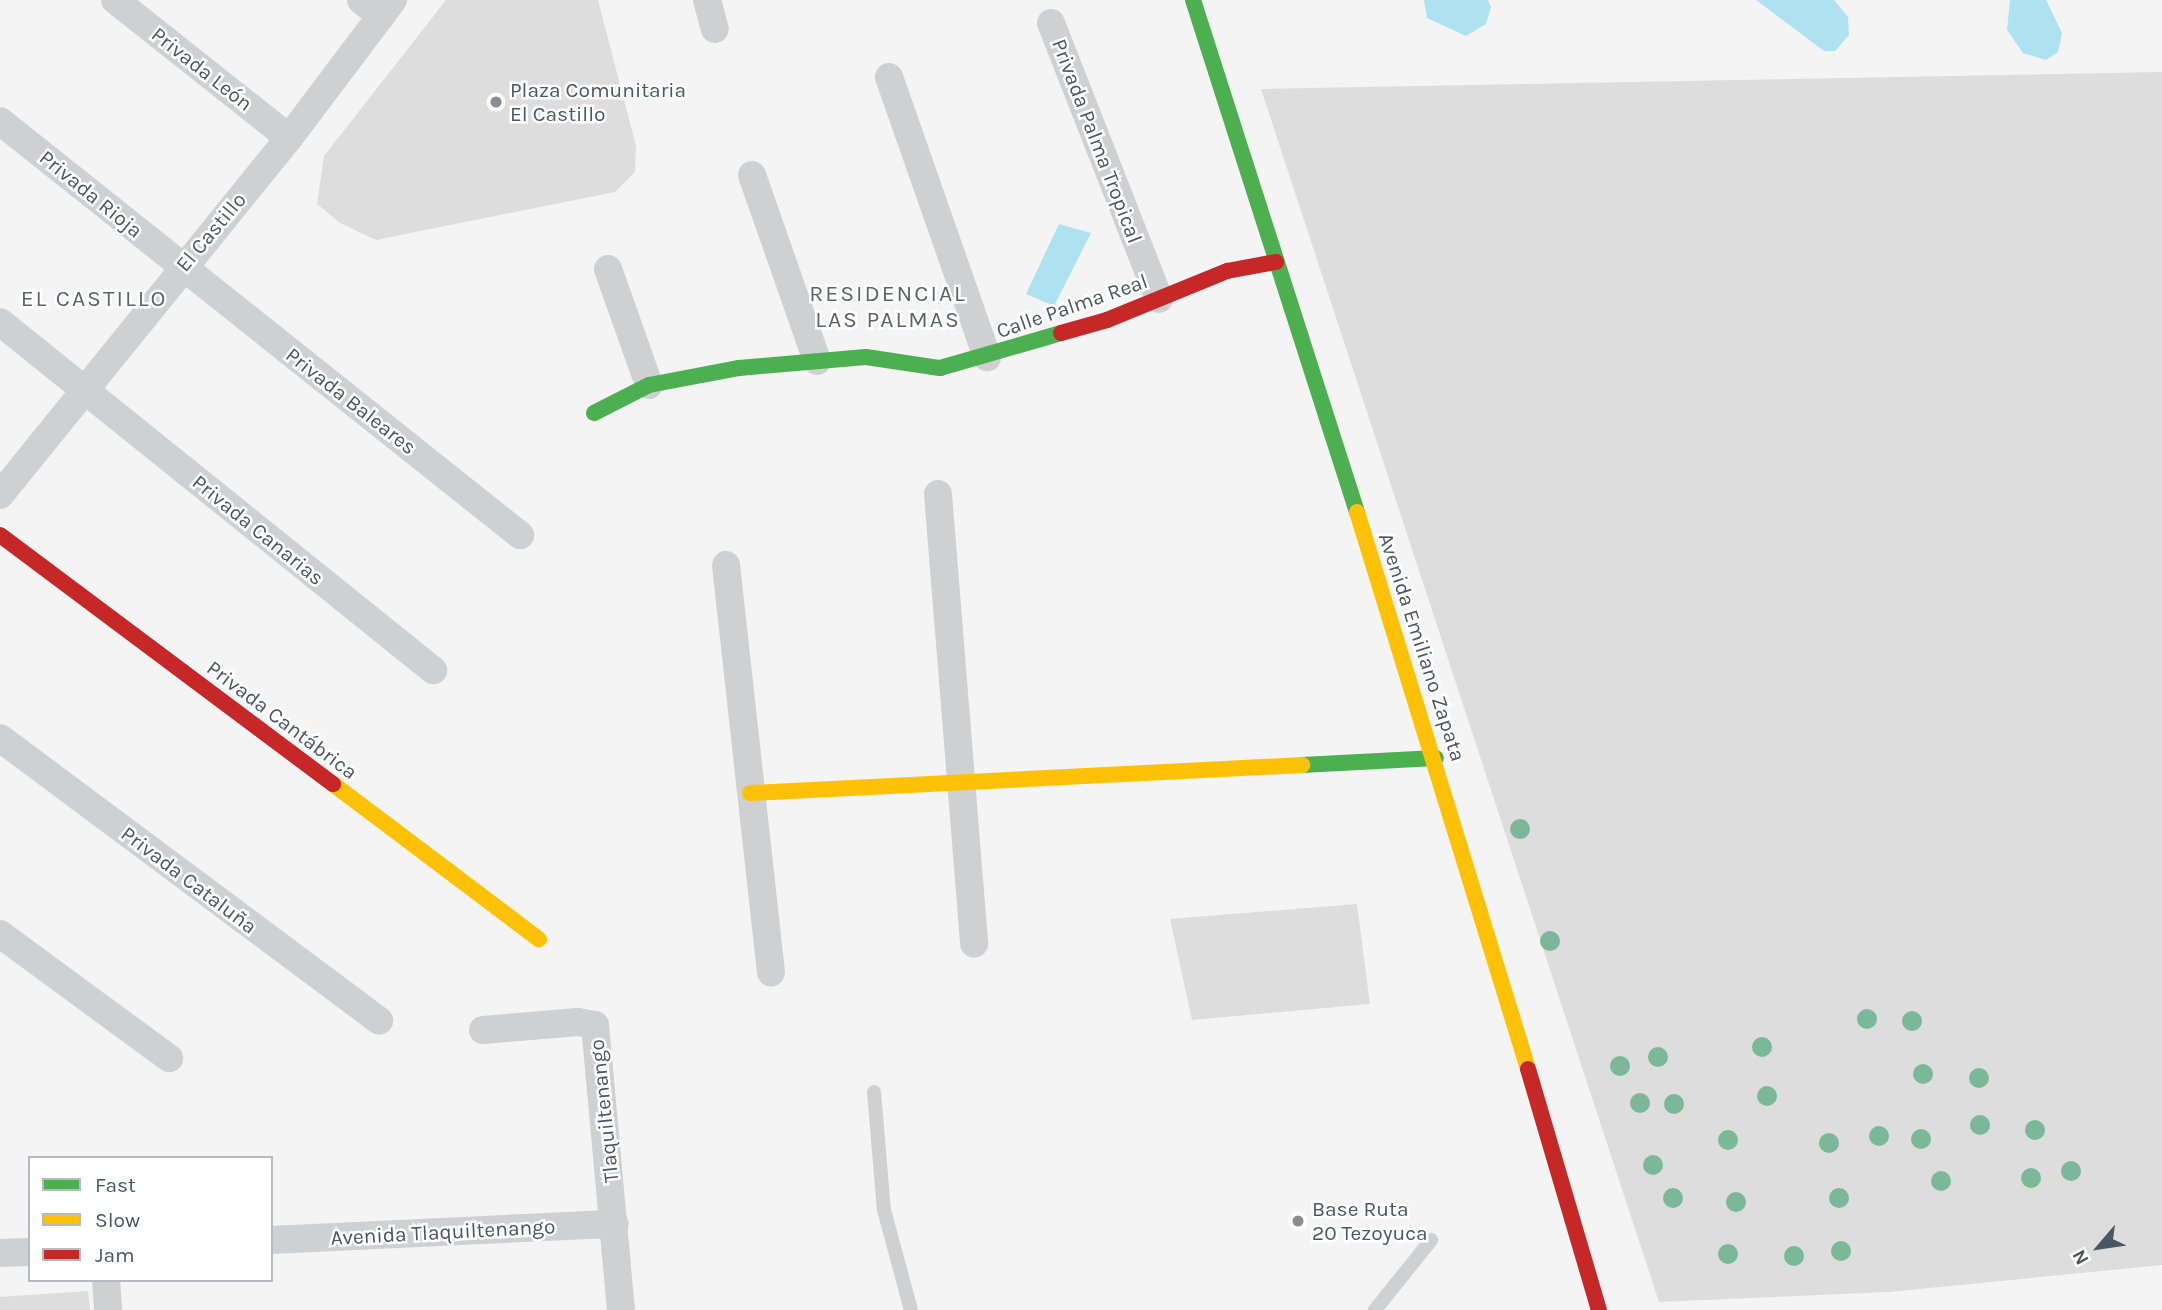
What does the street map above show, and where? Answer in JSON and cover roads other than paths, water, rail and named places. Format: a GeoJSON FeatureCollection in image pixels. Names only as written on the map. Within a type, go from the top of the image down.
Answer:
{"type":"FeatureCollection","features":[{"type":"Feature","properties":{"kind":"street","name":"Privada León"},"geometry":{"type":"LineString","coordinates":[[115,0],[289,138]]}},
{"type":"Feature","properties":{"kind":"street"},"geometry":{"type":"LineString","coordinates":[[707,0],[715,29]]}},
{"type":"Feature","properties":{"kind":"street","name":"Avenida Emiliano Zapata"},"geometry":{"type":"LineString","coordinates":[[1193,0],[1436,758],[1599,1310]]}},
{"type":"Feature","properties":{"kind":"street","name":"El Castillo"},"geometry":{"type":"LineString","coordinates":[[0,495],[181,268],[289,138],[378,5]]}},
{"type":"Feature","properties":{"kind":"street","name":"Privada Palma Tropical"},"geometry":{"type":"LineString","coordinates":[[1051,23],[1159,299]]}},
{"type":"Feature","properties":{"kind":"street"},"geometry":{"type":"LineString","coordinates":[[889,78],[987,357]]}},
{"type":"Feature","properties":{"kind":"street","name":"Privada Rioja"},"geometry":{"type":"LineString","coordinates":[[0,121],[181,268]]}},
{"type":"Feature","properties":{"kind":"street"},"geometry":{"type":"LineString","coordinates":[[752,175],[817,361]]}},
{"type":"Feature","properties":{"kind":"street","name":"Calle Palma Real"},"geometry":{"type":"LineString","coordinates":[[594,413],[649,385],[739,368],[866,357],[940,368],[987,357],[1159,299],[1227,271],[1276,262]]}},
{"type":"Feature","properties":{"kind":"street","name":"Privada Baleares"},"geometry":{"type":"LineString","coordinates":[[181,268],[520,535]]}},
{"type":"Feature","properties":{"kind":"street"},"geometry":{"type":"LineString","coordinates":[[608,269],[649,385]]}},
{"type":"Feature","properties":{"kind":"street","name":"Privada Canarias"},"geometry":{"type":"LineString","coordinates":[[0,323],[433,670]]}},
{"type":"Feature","properties":{"kind":"street"},"geometry":{"type":"LineString","coordinates":[[938,494],[974,944]]}},
{"type":"Feature","properties":{"kind":"street","name":"Privada Cantábrica"},"geometry":{"type":"LineString","coordinates":[[0,535],[539,939]]}},
{"type":"Feature","properties":{"kind":"street"},"geometry":{"type":"LineString","coordinates":[[726,565],[771,973]]}},
{"type":"Feature","properties":{"kind":"street","name":"Privada Cataluña"},"geometry":{"type":"LineString","coordinates":[[0,738],[379,1021]]}},
{"type":"Feature","properties":{"kind":"street"},"geometry":{"type":"LineString","coordinates":[[750,793],[1436,758]]}},
{"type":"Feature","properties":{"kind":"street"},"geometry":{"type":"LineString","coordinates":[[0,934],[169,1058]]}},
{"type":"Feature","properties":{"kind":"street","name":"Tlaquiltenango"},"geometry":{"type":"LineString","coordinates":[[483,1030],[578,1022],[595,1025],[621,1310]]}},
{"type":"Feature","properties":{"kind":"street","name":"Avenida Tlaquiltenango"},"geometry":{"type":"LineString","coordinates":[[273,1240],[615,1224]]}},
{"type":"Feature","properties":{"kind":"street"},"geometry":{"type":"LineString","coordinates":[[0,1253],[28,1252]]}},
{"type":"Feature","properties":{"kind":"street"},"geometry":{"type":"LineString","coordinates":[[106,1282],[108,1310]]}},
{"type":"Feature","properties":{"kind":"lane"},"geometry":{"type":"LineString","coordinates":[[874,1092],[884,1210],[911,1310]]}},
{"type":"Feature","properties":{"kind":"lane"},"geometry":{"type":"LineString","coordinates":[[1375,1310],[1431,1240]]}},
{"type":"Feature","properties":{"kind":"water"},"geometry":{"type":"Polygon","coordinates":[[[1424,0],[1488,0],[1491,7],[1486,24],[1466,36],[1427,18],[1424,0]]]}},
{"type":"Feature","properties":{"kind":"water"},"geometry":{"type":"Polygon","coordinates":[[[1756,0],[1834,0],[1848,17],[1849,35],[1835,51],[1824,51],[1756,0]]]}},
{"type":"Feature","properties":{"kind":"water"},"geometry":{"type":"Polygon","coordinates":[[[2010,0],[2046,0],[2062,33],[2058,52],[2046,60],[2023,53],[2007,30],[2010,0]]]}},
{"type":"Feature","properties":{"kind":"water"},"geometry":{"type":"Polygon","coordinates":[[[1059,224],[1091,233],[1054,306],[1026,294],[1059,224]]]}},
{"type":"Feature","properties":{"kind":"place","name":"Plaza Comunitaria El Castillo"},"geometry":{"type":"Point","coordinates":[496,102]}},
{"type":"Feature","properties":{"kind":"place","name":"Base Ruta 20 Tezoyuca"},"geometry":{"type":"Point","coordinates":[1298,1221]}},
{"type":"Feature","properties":{"kind":"district","name":"EL CASTILLO"},"geometry":{"type":"Point","coordinates":[94,299]}},
{"type":"Feature","properties":{"kind":"district","name":"RESIDENCIAL LAS PALMAS"},"geometry":{"type":"Point","coordinates":[888,307]}}]}
